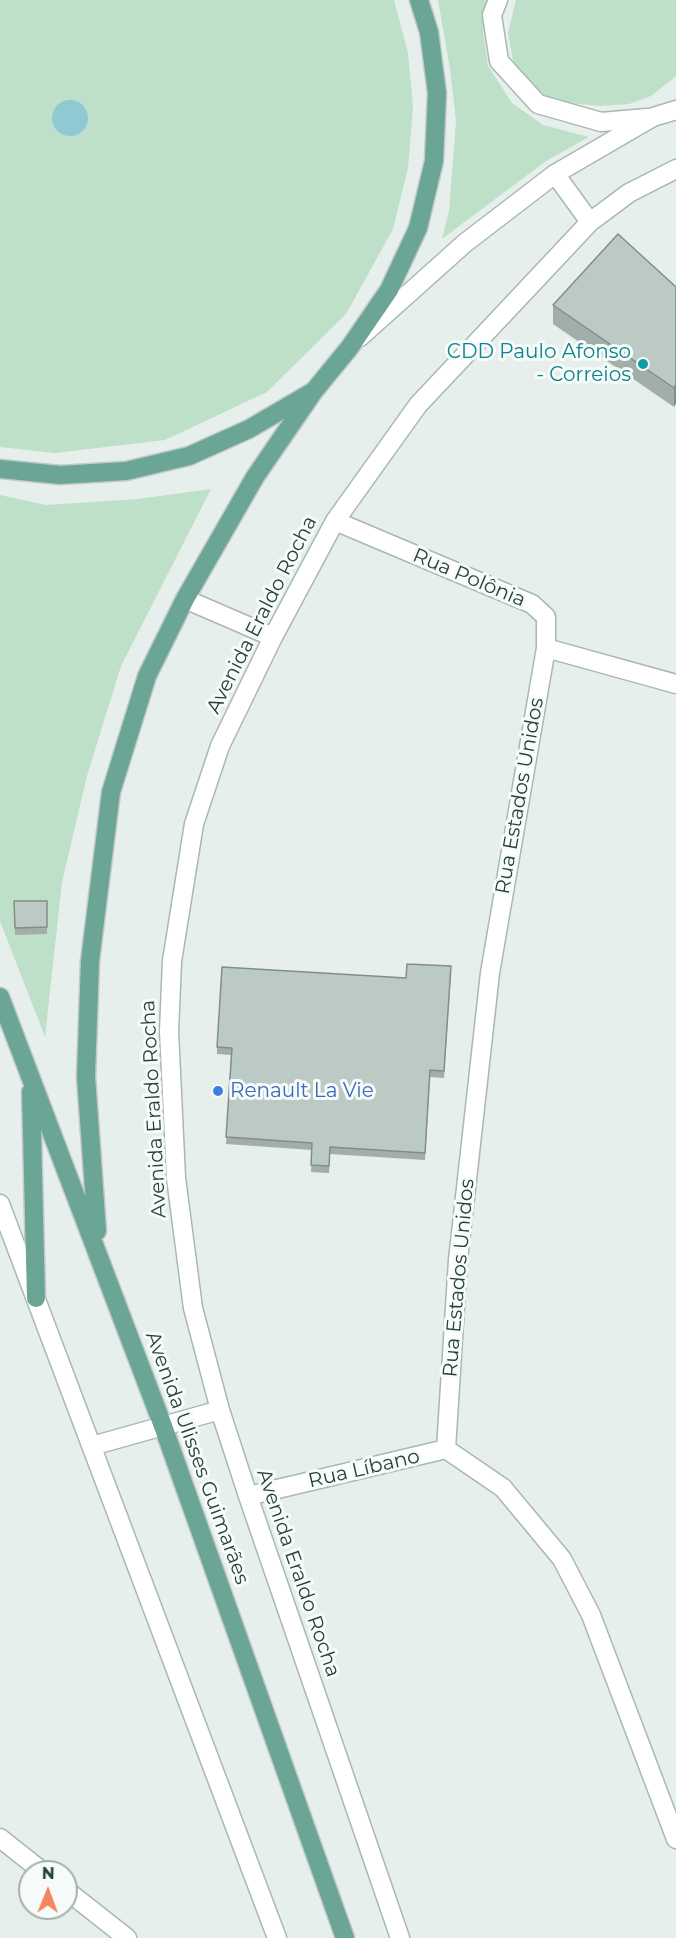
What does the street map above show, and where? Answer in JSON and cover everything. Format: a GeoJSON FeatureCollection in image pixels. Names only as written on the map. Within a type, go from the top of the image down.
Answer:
{"type":"FeatureCollection","features":[{"type":"Feature","properties":{"kind":"main road"},"geometry":{"type":"LineString","coordinates":[[98,1251],[86,1077],[90,961],[111,792],[147,676],[185,599],[255,477],[314,391],[350,347],[389,290],[418,228],[434,161],[437,93],[429,32],[419,0]]}},
{"type":"Feature","properties":{"kind":"main road"},"geometry":{"type":"LineString","coordinates":[[0,469],[60,475],[126,471],[189,456],[249,429],[314,391]]}},
{"type":"Feature","properties":{"kind":"main road","name":"Avenida Ulisses Guimarães"},"geometry":{"type":"LineString","coordinates":[[0,997],[163,1426],[345,1938]]}},
{"type":"Feature","properties":{"kind":"main road"},"geometry":{"type":"LineString","coordinates":[[30,1078],[36,1298]]}},
{"type":"Feature","properties":{"kind":"street"},"geometry":{"type":"LineString","coordinates":[[498,0],[492,15],[499,61],[538,104],[601,122],[653,117],[676,110]]}},
{"type":"Feature","properties":{"kind":"street"},"geometry":{"type":"LineString","coordinates":[[350,347],[465,243],[555,174],[653,117]]}},
{"type":"Feature","properties":{"kind":"street","name":"Avenida Eraldo Rocha"},"geometry":{"type":"LineString","coordinates":[[400,1938],[248,1496],[220,1410],[193,1308],[176,1178],[169,1031],[172,961],[194,824],[220,746],[273,637],[335,521],[418,405],[590,222],[629,193],[676,168]]}},
{"type":"Feature","properties":{"kind":"street"},"geometry":{"type":"LineString","coordinates":[[555,174],[590,222]]}},
{"type":"Feature","properties":{"kind":"street","name":"Rua Polônia"},"geometry":{"type":"LineString","coordinates":[[335,521],[532,604],[546,616],[546,648]]}},
{"type":"Feature","properties":{"kind":"street"},"geometry":{"type":"LineString","coordinates":[[185,599],[273,637]]}},
{"type":"Feature","properties":{"kind":"street"},"geometry":{"type":"LineString","coordinates":[[546,648],[676,684]]}},
{"type":"Feature","properties":{"kind":"street","name":"Rua Estados Unidos"},"geometry":{"type":"LineString","coordinates":[[446,1449],[458,1260],[490,973],[546,648]]}},
{"type":"Feature","properties":{"kind":"street"},"geometry":{"type":"LineString","coordinates":[[0,1204],[277,1938]]}},
{"type":"Feature","properties":{"kind":"street"},"geometry":{"type":"LineString","coordinates":[[92,1446],[220,1410]]}},
{"type":"Feature","properties":{"kind":"street"},"geometry":{"type":"LineString","coordinates":[[446,1449],[503,1488],[562,1560],[591,1614],[676,1839]]}},
{"type":"Feature","properties":{"kind":"street","name":"Rua Líbano"},"geometry":{"type":"LineString","coordinates":[[248,1496],[446,1449]]}},
{"type":"Feature","properties":{"kind":"street"},"geometry":{"type":"LineString","coordinates":[[0,1838],[28,1860]]}},
{"type":"Feature","properties":{"kind":"street"},"geometry":{"type":"LineString","coordinates":[[78,1899],[127,1938]]}},
{"type":"Feature","properties":{"kind":"green space"},"geometry":{"type":"Polygon","coordinates":[[[0,0],[394,0],[408,53],[413,106],[408,168],[393,229],[346,314],[267,392],[165,440],[55,453],[0,447],[0,0]]]}},
{"type":"Feature","properties":{"kind":"green space"},"geometry":{"type":"Polygon","coordinates":[[[438,0],[486,0],[483,31],[488,66],[512,103],[543,125],[589,137],[546,161],[442,239],[449,211],[456,121],[438,0]]]}},
{"type":"Feature","properties":{"kind":"green space"},"geometry":{"type":"Polygon","coordinates":[[[516,0],[676,0],[676,76],[651,96],[629,104],[600,106],[559,102],[540,93],[524,79],[513,60],[508,33],[516,0]]]}},
{"type":"Feature","properties":{"kind":"green space"},"geometry":{"type":"Polygon","coordinates":[[[211,489],[121,666],[87,776],[62,882],[45,1037],[0,921],[0,495],[46,505],[138,499],[211,489]]]}},
{"type":"Feature","properties":{"kind":"water"},"geometry":{"type":"Polygon","coordinates":[[[70,100],[83,105],[88,118],[83,131],[70,136],[57,131],[52,118],[57,105],[70,100]]]}},
{"type":"Feature","properties":{"kind":"building","name":"CDD Paulo Afonso - Correios"},"geometry":{"type":"Polygon","coordinates":[[[618,234],[676,287],[676,384],[674,388],[553,305],[618,234]]]}},
{"type":"Feature","properties":{"kind":"building"},"geometry":{"type":"Polygon","coordinates":[[[14,901],[47,901],[47,927],[15,928],[14,901]]]}},
{"type":"Feature","properties":{"kind":"building"},"geometry":{"type":"Polygon","coordinates":[[[407,964],[451,966],[444,1071],[430,1070],[425,1153],[330,1147],[329,1166],[311,1165],[312,1143],[226,1137],[232,1048],[217,1047],[222,967],[406,978],[407,964]]]}},
{"type":"Feature","properties":{"kind":"place","name":"CDD Paulo Afonso - Correios"},"geometry":{"type":"Point","coordinates":[643,364]}},
{"type":"Feature","properties":{"kind":"place","name":"Renault La Vie"},"geometry":{"type":"Point","coordinates":[218,1091]}}]}
